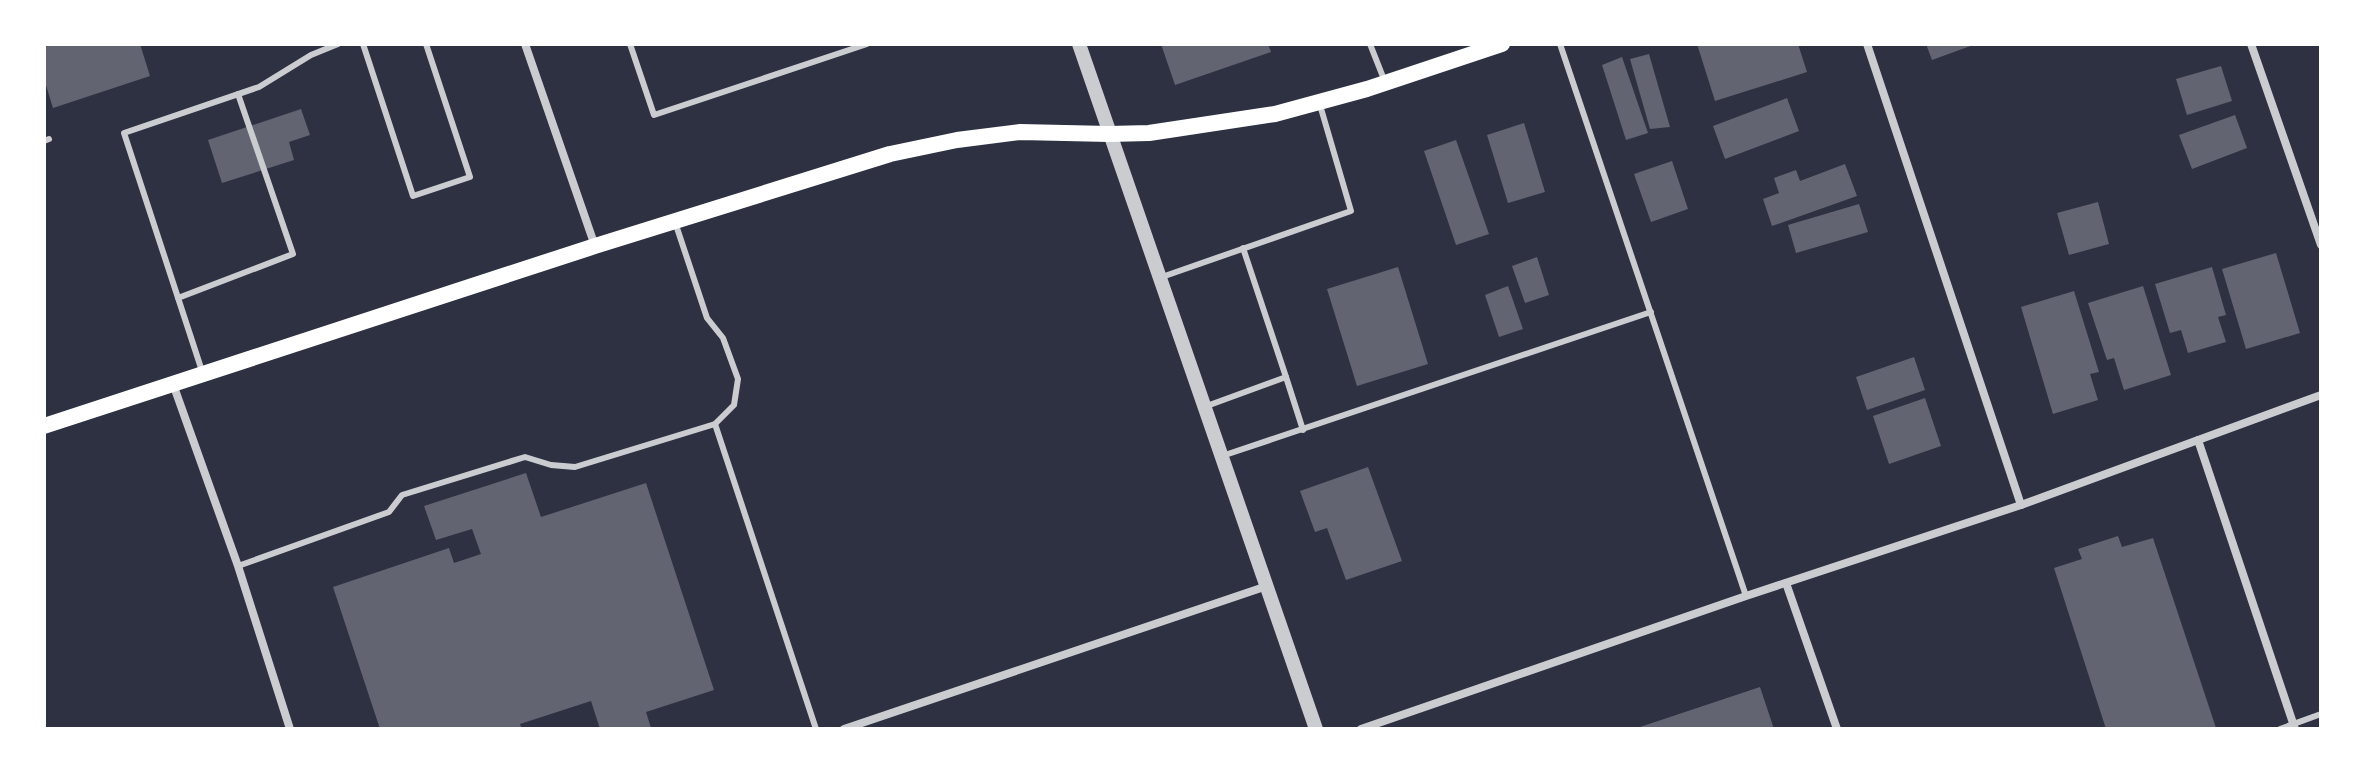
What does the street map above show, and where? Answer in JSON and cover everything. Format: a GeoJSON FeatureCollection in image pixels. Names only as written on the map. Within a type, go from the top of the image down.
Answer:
{"type":"FeatureCollection","features":[{"type":"Feature","properties":{"kind":"main road"},"geometry":{"type":"LineString","coordinates":[[44,426],[595,246],[890,154],[1020,132],[1149,133],[1275,114],[1385,83],[1502,44]]}},
{"type":"Feature","properties":{"kind":"street"},"geometry":{"type":"LineString","coordinates":[[525,44],[595,246]]}},
{"type":"Feature","properties":{"kind":"street"},"geometry":{"type":"LineString","coordinates":[[1079,44],[1316,729]]}},
{"type":"Feature","properties":{"kind":"street"},"geometry":{"type":"LineString","coordinates":[[1867,44],[2021,505]]}},
{"type":"Feature","properties":{"kind":"street"},"geometry":{"type":"LineString","coordinates":[[2251,44],[2321,245]]}},
{"type":"Feature","properties":{"kind":"street"},"geometry":{"type":"LineString","coordinates":[[173,384],[238,566],[290,729]]}},
{"type":"Feature","properties":{"kind":"street"},"geometry":{"type":"LineString","coordinates":[[1361,729],[2021,505],[2321,395]]}},
{"type":"Feature","properties":{"kind":"street"},"geometry":{"type":"LineString","coordinates":[[2198,440],[2294,727]]}},
{"type":"Feature","properties":{"kind":"street"},"geometry":{"type":"LineString","coordinates":[[1786,583],[1837,729]]}},
{"type":"Feature","properties":{"kind":"street"},"geometry":{"type":"LineString","coordinates":[[844,729],[1267,586]]}},
{"type":"Feature","properties":{"kind":"lane"},"geometry":{"type":"LineString","coordinates":[[203,374],[124,133],[259,87],[311,55],[338,44]]}},
{"type":"Feature","properties":{"kind":"lane"},"geometry":{"type":"LineString","coordinates":[[363,44],[413,196],[470,177],[426,44]]}},
{"type":"Feature","properties":{"kind":"lane"},"geometry":{"type":"LineString","coordinates":[[630,44],[654,115],[867,44]]}},
{"type":"Feature","properties":{"kind":"lane"},"geometry":{"type":"LineString","coordinates":[[1370,44],[1385,83]]}},
{"type":"Feature","properties":{"kind":"lane"},"geometry":{"type":"LineString","coordinates":[[1560,44],[1746,596]]}},
{"type":"Feature","properties":{"kind":"lane"},"geometry":{"type":"LineString","coordinates":[[178,298],[293,254],[238,94]]}},
{"type":"Feature","properties":{"kind":"lane"},"geometry":{"type":"LineString","coordinates":[[1159,278],[1351,211],[1319,102]]}},
{"type":"Feature","properties":{"kind":"lane"},"geometry":{"type":"LineString","coordinates":[[238,566],[389,512],[402,495],[525,457],[551,465],[575,467],[715,424],[734,405],[738,379],[723,338],[707,318],[675,222]]}},
{"type":"Feature","properties":{"kind":"lane"},"geometry":{"type":"LineString","coordinates":[[1243,248],[1303,430]]}},
{"type":"Feature","properties":{"kind":"lane"},"geometry":{"type":"LineString","coordinates":[[1221,456],[1651,312]]}},
{"type":"Feature","properties":{"kind":"lane"},"geometry":{"type":"LineString","coordinates":[[1204,407],[1286,377]]}},
{"type":"Feature","properties":{"kind":"lane"},"geometry":{"type":"LineString","coordinates":[[715,424],[816,729]]}},
{"type":"Feature","properties":{"kind":"lane"},"geometry":{"type":"LineString","coordinates":[[2280,729],[2294,727],[2321,714]]}},
{"type":"Feature","properties":{"kind":"building"},"geometry":{"type":"Polygon","coordinates":[[[44,44],[140,44],[150,76],[53,108],[44,79],[44,44]]]}},
{"type":"Feature","properties":{"kind":"building"},"geometry":{"type":"Polygon","coordinates":[[[1161,44],[1268,44],[1271,52],[1175,85],[1161,44]]]}},
{"type":"Feature","properties":{"kind":"building"},"geometry":{"type":"Polygon","coordinates":[[[1697,44],[1798,44],[1807,72],[1715,101],[1697,44]]]}},
{"type":"Feature","properties":{"kind":"building"},"geometry":{"type":"Polygon","coordinates":[[[1926,44],[1976,44],[1932,60],[1926,44]]]}},
{"type":"Feature","properties":{"kind":"building"},"geometry":{"type":"Polygon","coordinates":[[[1649,54],[1670,127],[1650,129],[1630,59],[1649,54]]]}},
{"type":"Feature","properties":{"kind":"building"},"geometry":{"type":"Polygon","coordinates":[[[1622,57],[1648,133],[1626,140],[1602,65],[1622,57]]]}},
{"type":"Feature","properties":{"kind":"building"},"geometry":{"type":"Polygon","coordinates":[[[2221,66],[2232,101],[2187,115],[2176,79],[2221,66]]]}},
{"type":"Feature","properties":{"kind":"building"},"geometry":{"type":"Polygon","coordinates":[[[1787,98],[1799,131],[1725,159],[1713,126],[1787,98]]]}},
{"type":"Feature","properties":{"kind":"building"},"geometry":{"type":"Polygon","coordinates":[[[301,109],[310,135],[289,142],[294,160],[222,183],[208,140],[301,109]]]}},
{"type":"Feature","properties":{"kind":"building"},"geometry":{"type":"Polygon","coordinates":[[[2235,115],[2247,148],[2192,169],[2179,135],[2235,115]]]}},
{"type":"Feature","properties":{"kind":"building"},"geometry":{"type":"Polygon","coordinates":[[[1524,123],[1545,192],[1508,203],[1487,135],[1524,123]]]}},
{"type":"Feature","properties":{"kind":"building"},"geometry":{"type":"Polygon","coordinates":[[[1456,140],[1489,234],[1456,245],[1424,151],[1456,140]]]}},
{"type":"Feature","properties":{"kind":"building"},"geometry":{"type":"Polygon","coordinates":[[[1672,161],[1688,209],[1651,222],[1634,174],[1672,161]]]}},
{"type":"Feature","properties":{"kind":"building"},"geometry":{"type":"Polygon","coordinates":[[[1845,164],[1857,196],[1772,226],[1763,199],[1779,193],[1774,178],[1796,170],[1800,181],[1845,164]]]}},
{"type":"Feature","properties":{"kind":"building"},"geometry":{"type":"Polygon","coordinates":[[[2098,202],[2109,244],[2069,255],[2057,213],[2098,202]]]}},
{"type":"Feature","properties":{"kind":"building"},"geometry":{"type":"Polygon","coordinates":[[[1859,204],[1868,232],[1796,253],[1788,225],[1859,204]]]}},
{"type":"Feature","properties":{"kind":"building"},"geometry":{"type":"Polygon","coordinates":[[[2276,253],[2300,333],[2246,349],[2222,269],[2276,253]]]}},
{"type":"Feature","properties":{"kind":"building"},"geometry":{"type":"Polygon","coordinates":[[[1537,257],[1549,295],[1525,303],[1512,266],[1537,257]]]}},
{"type":"Feature","properties":{"kind":"building"},"geometry":{"type":"Polygon","coordinates":[[[1398,267],[1428,364],[1357,386],[1327,289],[1398,267]]]}},
{"type":"Feature","properties":{"kind":"building"},"geometry":{"type":"Polygon","coordinates":[[[2212,267],[2226,315],[2218,317],[2226,342],[2188,353],[2181,330],[2170,333],[2155,284],[2212,267]]]}},
{"type":"Feature","properties":{"kind":"building"},"geometry":{"type":"Polygon","coordinates":[[[1508,286],[1523,329],[1499,337],[1485,295],[1508,286]]]}},
{"type":"Feature","properties":{"kind":"building"},"geometry":{"type":"Polygon","coordinates":[[[2143,286],[2171,375],[2124,390],[2114,358],[2107,360],[2088,303],[2143,286]]]}},
{"type":"Feature","properties":{"kind":"building"},"geometry":{"type":"Polygon","coordinates":[[[2074,291],[2099,372],[2090,374],[2098,400],[2053,414],[2021,307],[2074,291]]]}},
{"type":"Feature","properties":{"kind":"building"},"geometry":{"type":"Polygon","coordinates":[[[1914,357],[1925,390],[1867,410],[1856,377],[1914,357]]]}},
{"type":"Feature","properties":{"kind":"building"},"geometry":{"type":"Polygon","coordinates":[[[1925,398],[1941,446],[1889,464],[1873,416],[1925,398]]]}},
{"type":"Feature","properties":{"kind":"building"},"geometry":{"type":"Polygon","coordinates":[[[1368,467],[1402,561],[1346,580],[1327,528],[1315,532],[1300,491],[1368,467]]]}},
{"type":"Feature","properties":{"kind":"building"},"geometry":{"type":"Polygon","coordinates":[[[526,473],[541,517],[646,483],[714,690],[646,712],[651,728],[647,729],[600,729],[591,701],[520,724],[522,729],[380,729],[333,587],[449,548],[454,563],[481,554],[472,529],[436,540],[424,506],[526,473]]]}},
{"type":"Feature","properties":{"kind":"building"},"geometry":{"type":"Polygon","coordinates":[[[2118,536],[2122,547],[2153,538],[2216,728],[2106,729],[2054,568],[2082,559],[2078,549],[2118,536]]]}},
{"type":"Feature","properties":{"kind":"building"},"geometry":{"type":"Polygon","coordinates":[[[1760,687],[1774,729],[1637,729],[1637,728],[1760,687]]]}}]}
